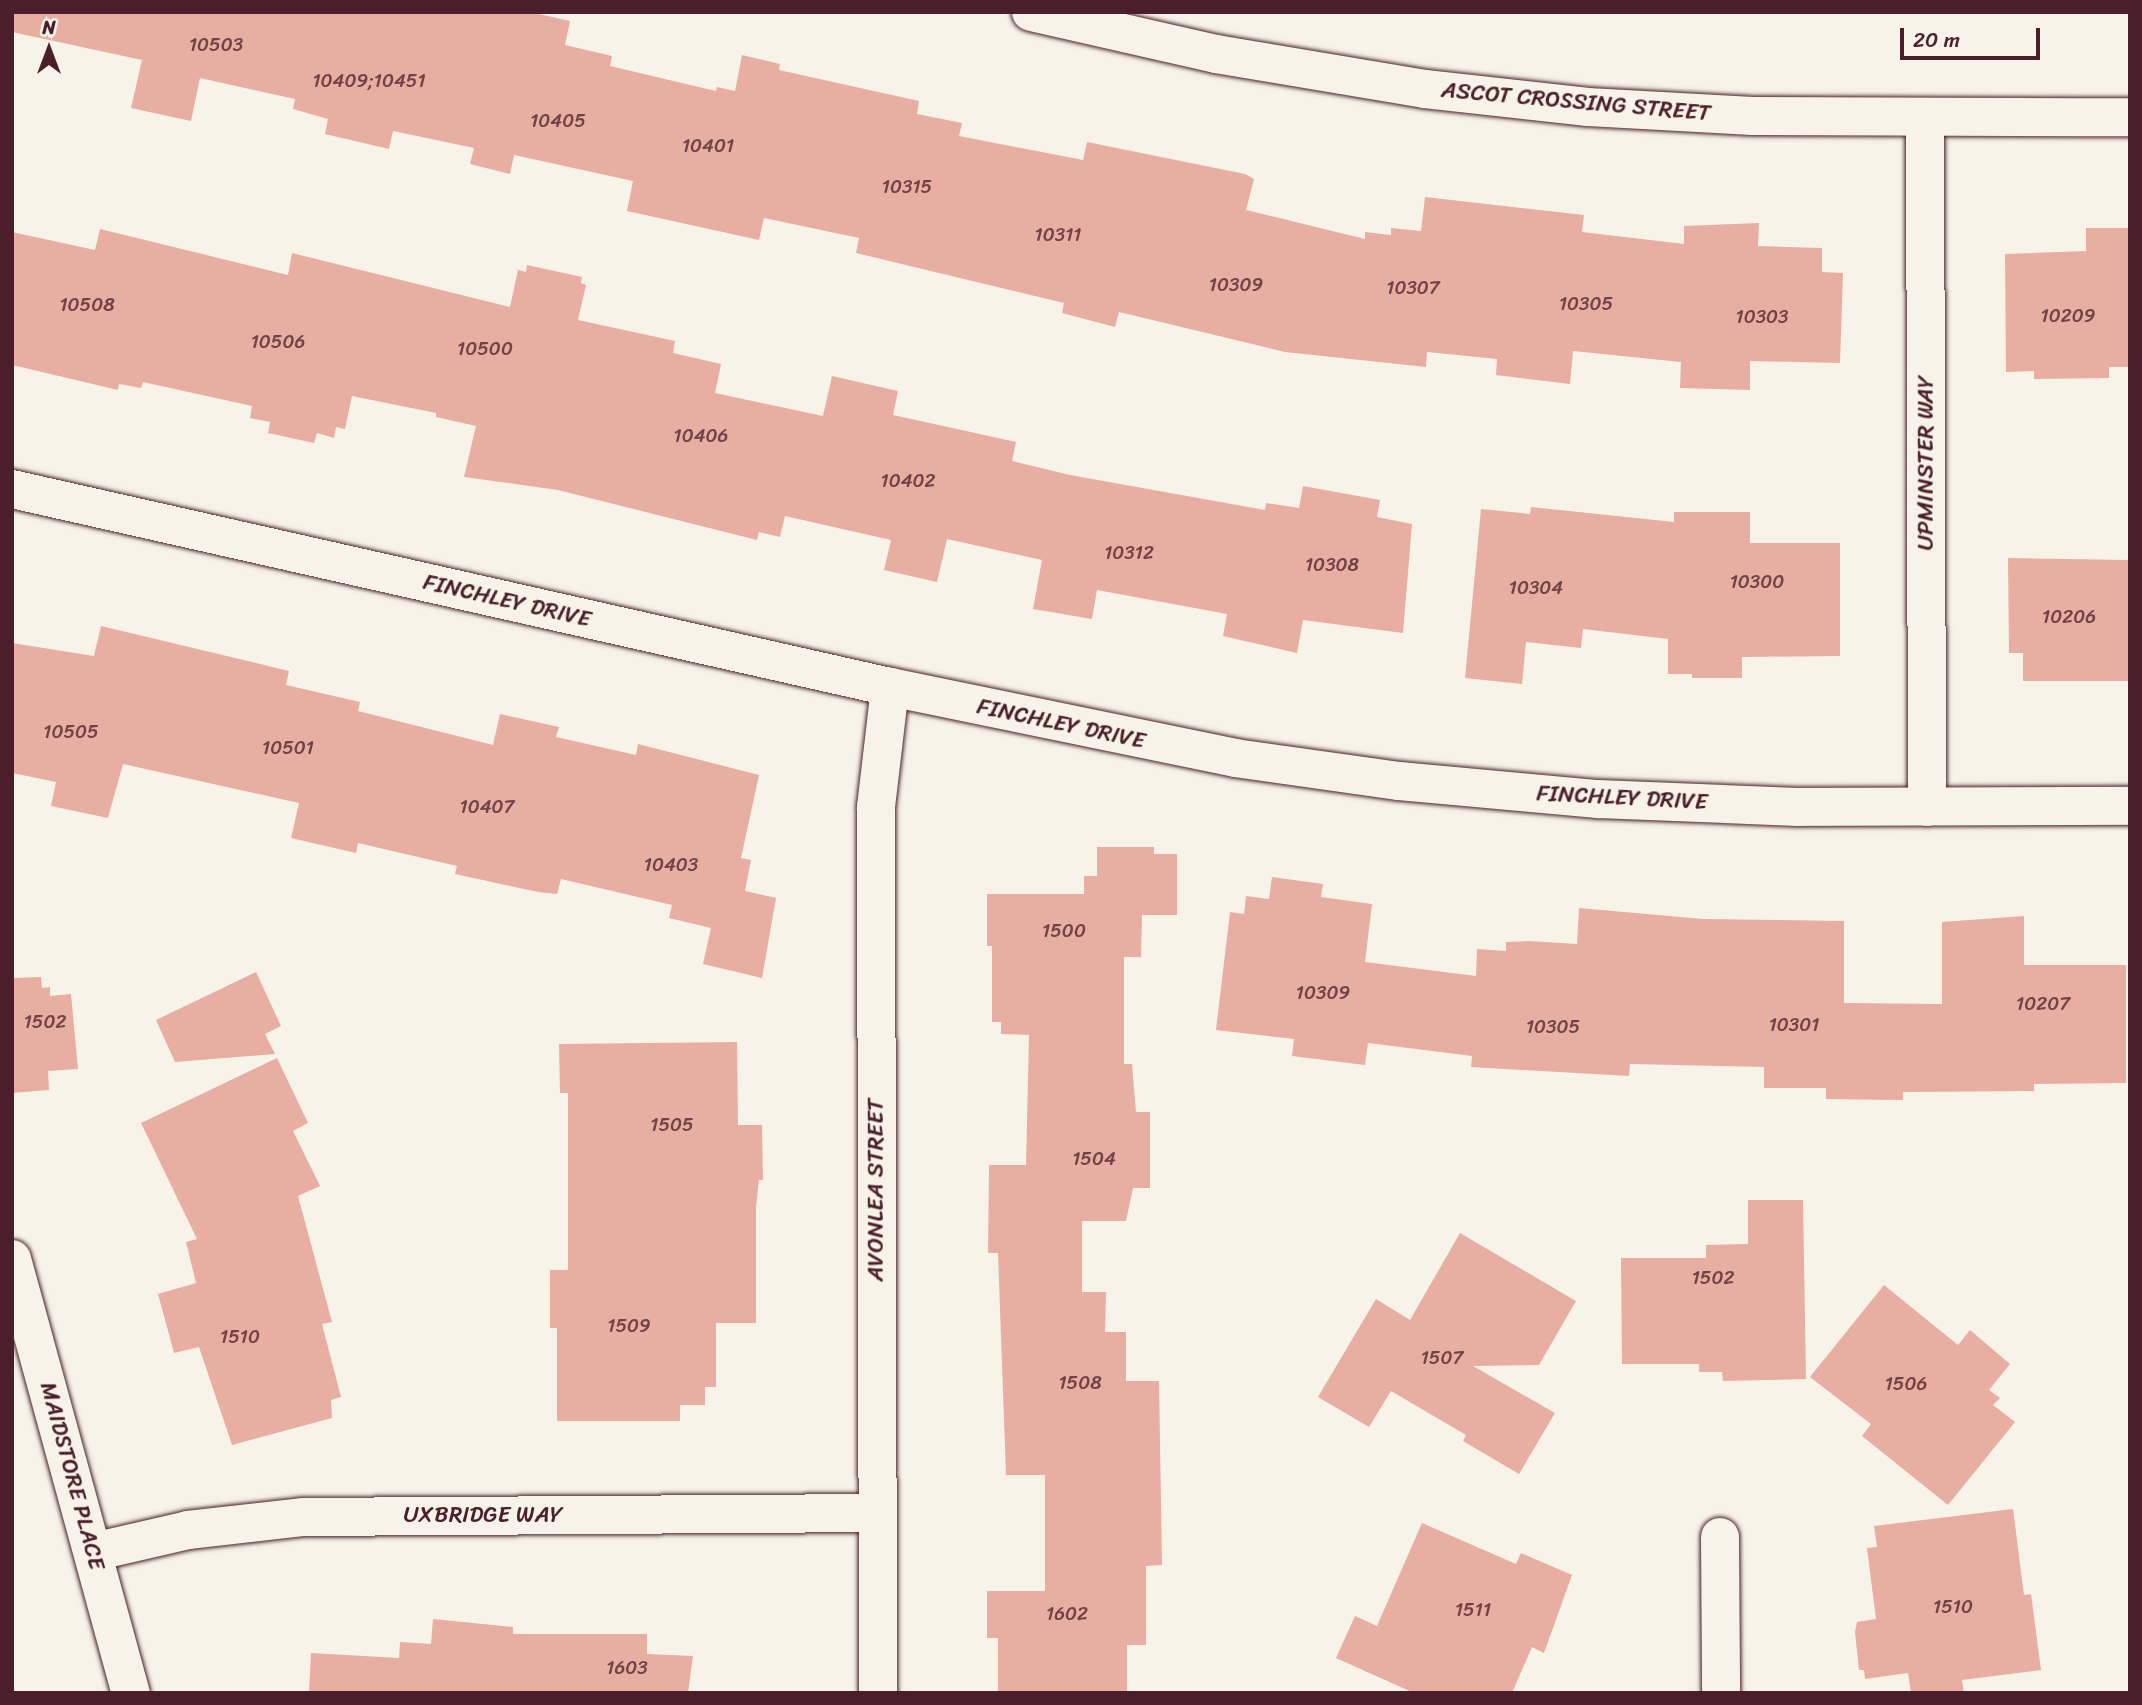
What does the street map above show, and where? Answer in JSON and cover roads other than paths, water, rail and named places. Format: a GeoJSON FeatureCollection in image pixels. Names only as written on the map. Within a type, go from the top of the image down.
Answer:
{"type":"FeatureCollection","features":[{"type":"Feature","properties":{"kind":"street","name":"ASCOT CROSSING STREET"},"geometry":{"type":"LineString","coordinates":[[1031,12],[1216,54],[1425,89],[1615,109],[1753,116],[2130,117]]}},
{"type":"Feature","properties":{"kind":"street","name":"UPMINSTER WAY"},"geometry":{"type":"LineString","coordinates":[[1925,118],[1927,807]]}},
{"type":"Feature","properties":{"kind":"street","name":"FINCHLEY DRIVE"},"geometry":{"type":"LineString","coordinates":[[12,489],[1130,739],[1399,781],[1598,799],[1927,807],[2130,806]]}},
{"type":"Feature","properties":{"kind":"street","name":"AVONLEA STREET"},"geometry":{"type":"LineString","coordinates":[[878,1693],[876,807],[890,687]]}},
{"type":"Feature","properties":{"kind":"street","name":"MAIDSTORE PLACE"},"geometry":{"type":"LineString","coordinates":[[12,1259],[131,1693]]}},
{"type":"Feature","properties":{"kind":"street","name":"UXBRIDGE WAY"},"geometry":{"type":"LineString","coordinates":[[93,1552],[188,1530],[304,1517],[877,1513]]}},
{"type":"Feature","properties":{"kind":"street"},"geometry":{"type":"LineString","coordinates":[[1720,1537],[1720,1693]]}}]}
